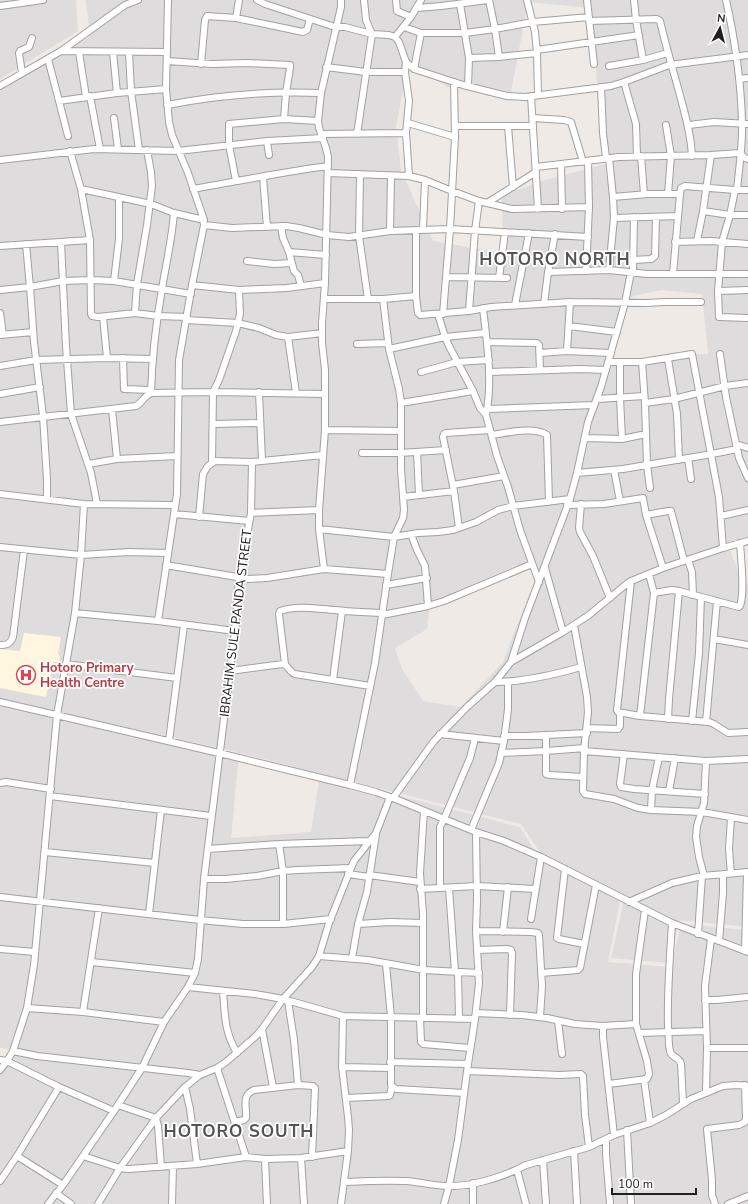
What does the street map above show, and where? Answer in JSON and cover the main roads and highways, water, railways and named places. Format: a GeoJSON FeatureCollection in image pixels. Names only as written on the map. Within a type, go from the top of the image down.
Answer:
{"type":"FeatureCollection","features":[{"type":"Feature","properties":{"kind":"place","name":"Hotoro Primary Health Centre"},"geometry":{"type":"Point","coordinates":[26,675]}},
{"type":"Feature","properties":{"kind":"district","name":"HOTORO NORTH"},"geometry":{"type":"Point","coordinates":[555,259]}},
{"type":"Feature","properties":{"kind":"district","name":"HOTORO SOUTH"},"geometry":{"type":"Point","coordinates":[239,1131]}}]}
